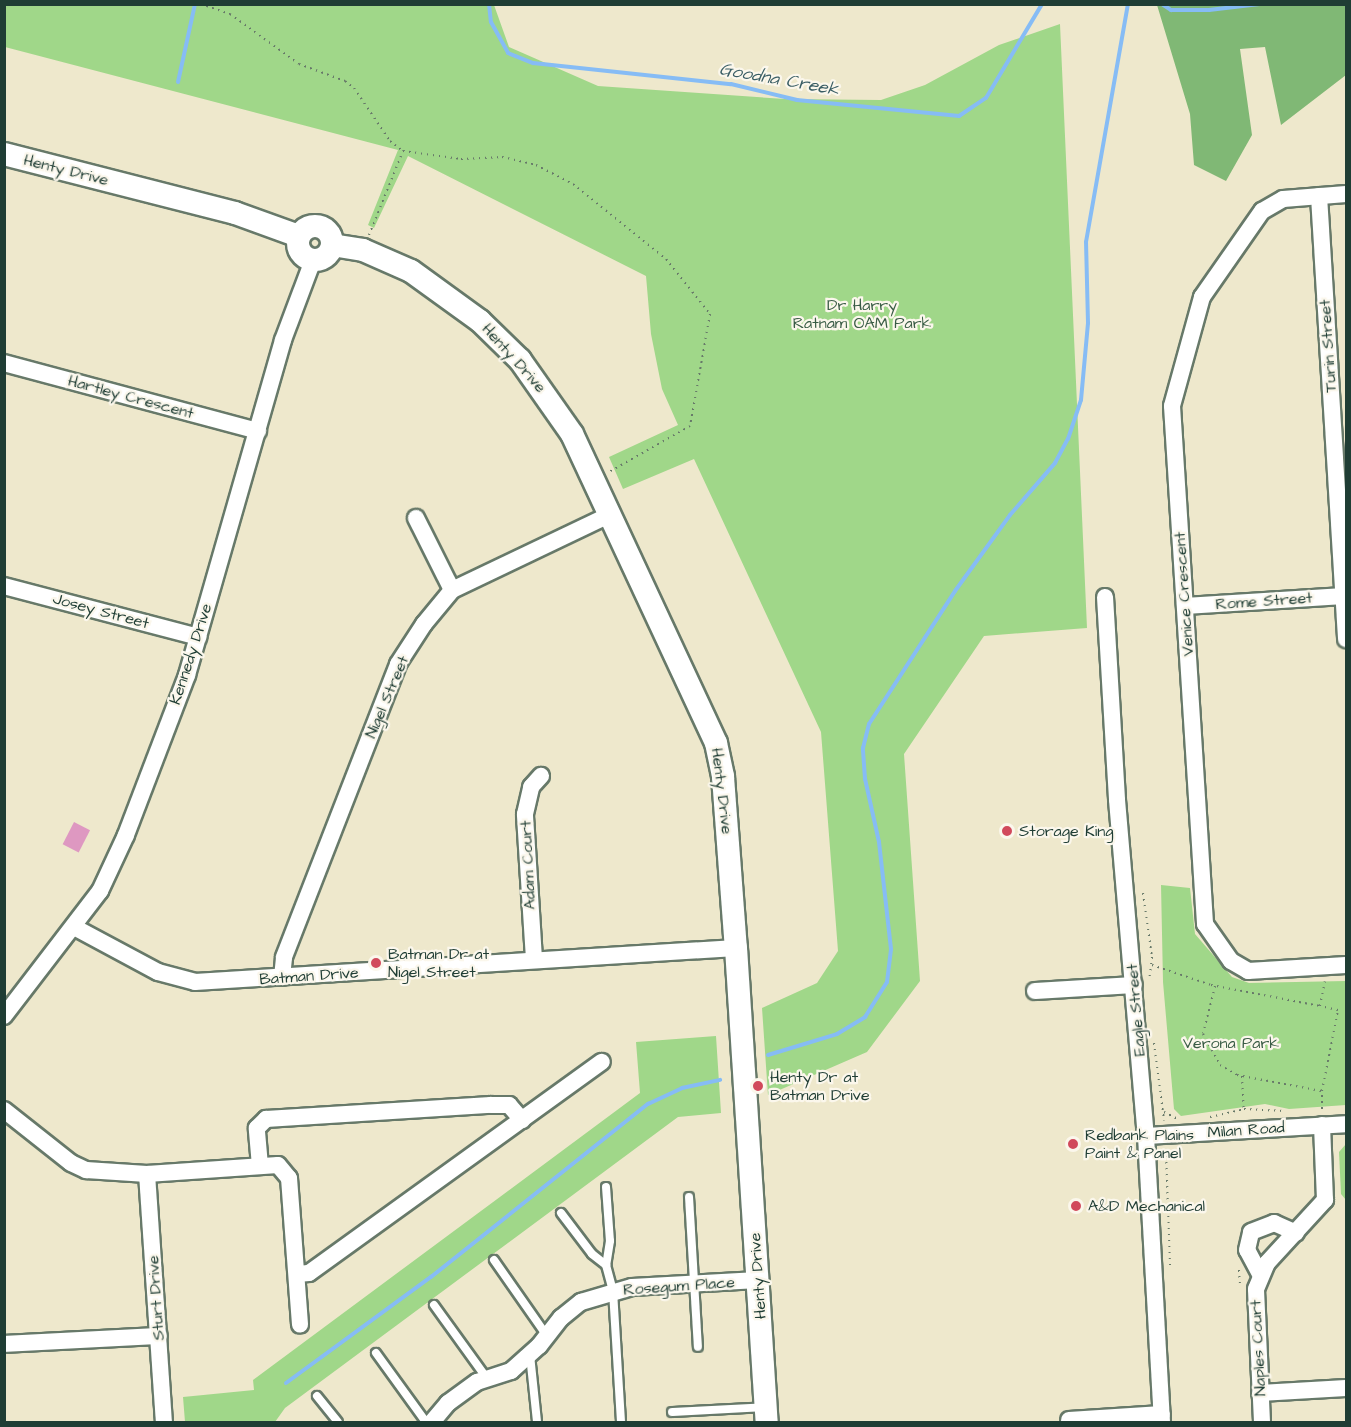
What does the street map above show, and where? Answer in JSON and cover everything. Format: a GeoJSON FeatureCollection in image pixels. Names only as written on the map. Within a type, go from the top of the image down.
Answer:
{"type":"FeatureCollection","features":[{"type":"Feature","properties":{"kind":"street","name":"Henty Drive"},"geometry":{"type":"LineString","coordinates":[[4,154],[235,213],[299,236]]}},
{"type":"Feature","properties":{"kind":"street","name":"Venice Crescent"},"geometry":{"type":"LineString","coordinates":[[1347,194],[1283,199],[1268,205],[1202,297],[1172,406],[1204,914],[1209,933],[1231,961],[1248,971],[1347,966]]}},
{"type":"Feature","properties":{"kind":"street","name":"Turin Street"},"geometry":{"type":"LineString","coordinates":[[1319,196],[1347,639]]}},
{"type":"Feature","properties":{"kind":"street"},"geometry":{"type":"LineString","coordinates":[[317,225],[329,232],[333,245],[326,256],[313,260],[302,253],[299,236],[309,226],[317,225]]}},
{"type":"Feature","properties":{"kind":"street","name":"Henty Drive"},"geometry":{"type":"LineString","coordinates":[[333,245],[363,250],[411,271],[480,321],[520,360],[556,407],[593,479],[716,744],[723,777],[736,948],[767,1415]]}},
{"type":"Feature","properties":{"kind":"street","name":"Kennedy Drive"},"geometry":{"type":"LineString","coordinates":[[4,1016],[74,927],[114,865],[198,637],[283,340],[313,260]]}},
{"type":"Feature","properties":{"kind":"street","name":"Hartley Crescent"},"geometry":{"type":"LineString","coordinates":[[4,363],[258,431]]}},
{"type":"Feature","properties":{"kind":"street","name":"Nigel Street"},"geometry":{"type":"LineString","coordinates":[[282,977],[284,957],[398,664],[452,590],[609,515]]}},
{"type":"Feature","properties":{"kind":"street"},"geometry":{"type":"LineString","coordinates":[[416,518],[452,590]]}},
{"type":"Feature","properties":{"kind":"street","name":"Josey Street"},"geometry":{"type":"LineString","coordinates":[[6,589],[198,637]]}},
{"type":"Feature","properties":{"kind":"street","name":"Rome Street"},"geometry":{"type":"LineString","coordinates":[[1185,606],[1344,596]]}},
{"type":"Feature","properties":{"kind":"street","name":"Eagle Street"},"geometry":{"type":"LineString","coordinates":[[1105,597],[1146,1136],[1162,1418]]}},
{"type":"Feature","properties":{"kind":"street","name":"Adam Court"},"geometry":{"type":"LineString","coordinates":[[534,959],[525,814],[531,787],[541,776]]}},
{"type":"Feature","properties":{"kind":"street","name":"Batman Drive"},"geometry":{"type":"LineString","coordinates":[[74,927],[158,972],[183,981],[282,977],[534,959],[736,948]]}},
{"type":"Feature","properties":{"kind":"street"},"geometry":{"type":"LineString","coordinates":[[1035,991],[1134,985]]}},
{"type":"Feature","properties":{"kind":"street"},"geometry":{"type":"LineString","coordinates":[[297,1274],[309,1273],[602,1062]]}},
{"type":"Feature","properties":{"kind":"street"},"geometry":{"type":"LineString","coordinates":[[260,1166],[257,1128],[266,1119],[491,1105],[509,1106],[522,1120]]}},
{"type":"Feature","properties":{"kind":"street"},"geometry":{"type":"LineString","coordinates":[[4,1110],[70,1163],[86,1170],[147,1174],[278,1165],[289,1178],[300,1325]]}},
{"type":"Feature","properties":{"kind":"street"},"geometry":{"type":"LineString","coordinates":[[1296,1233],[1274,1223],[1251,1232],[1247,1250],[1260,1274],[1296,1233],[1324,1200],[1319,1115]]}},
{"type":"Feature","properties":{"kind":"street","name":"Milan Road"},"geometry":{"type":"LineString","coordinates":[[1146,1136],[1319,1115],[1347,1124]]}},
{"type":"Feature","properties":{"kind":"street","name":"Sturt Drive"},"geometry":{"type":"LineString","coordinates":[[147,1174],[164,1422]]}},
{"type":"Feature","properties":{"kind":"street","name":"Naples Court"},"geometry":{"type":"LineString","coordinates":[[1260,1274],[1254,1309],[1262,1422]]}},
{"type":"Feature","properties":{"kind":"street","name":"Rosegum Place"},"geometry":{"type":"LineString","coordinates":[[434,1421],[467,1389],[512,1371],[547,1336],[561,1318],[581,1302],[613,1291],[758,1280]]}},
{"type":"Feature","properties":{"kind":"street"},"geometry":{"type":"LineString","coordinates":[[4,1344],[159,1336]]}},
{"type":"Feature","properties":{"kind":"street"},"geometry":{"type":"LineString","coordinates":[[1260,1393],[1347,1388]]}},
{"type":"Feature","properties":{"kind":"street"},"geometry":{"type":"LineString","coordinates":[[1069,1420],[1162,1418]]}},
{"type":"Feature","properties":{"kind":"lane"},"geometry":{"type":"LineString","coordinates":[[606,1187],[610,1241],[606,1265],[613,1291],[621,1422]]}},
{"type":"Feature","properties":{"kind":"lane"},"geometry":{"type":"LineString","coordinates":[[688,1197],[698,1347]]}},
{"type":"Feature","properties":{"kind":"lane"},"geometry":{"type":"LineString","coordinates":[[561,1213],[592,1254],[606,1265]]}},
{"type":"Feature","properties":{"kind":"lane"},"geometry":{"type":"LineString","coordinates":[[494,1260],[547,1336]]}},
{"type":"Feature","properties":{"kind":"lane"},"geometry":{"type":"LineString","coordinates":[[435,1305],[488,1380]]}},
{"type":"Feature","properties":{"kind":"lane"},"geometry":{"type":"LineString","coordinates":[[376,1353],[434,1421]]}},
{"type":"Feature","properties":{"kind":"lane"},"geometry":{"type":"LineString","coordinates":[[530,1354],[537,1422]]}},
{"type":"Feature","properties":{"kind":"lane"},"geometry":{"type":"LineString","coordinates":[[317,1396],[338,1422]]}},
{"type":"Feature","properties":{"kind":"lane"},"geometry":{"type":"LineString","coordinates":[[672,1412],[767,1415]]}},
{"type":"Feature","properties":{"kind":"path"},"geometry":{"type":"LineString","coordinates":[[202,5],[230,14],[299,64],[345,81],[354,88],[390,141],[403,151],[460,159],[502,157],[536,165],[573,184],[666,259],[710,314],[690,426],[593,479]]}},
{"type":"Feature","properties":{"kind":"path"},"geometry":{"type":"LineString","coordinates":[[363,250],[403,151]]}},
{"type":"Feature","properties":{"kind":"path"},"geometry":{"type":"LineString","coordinates":[[1215,986],[1203,1034],[1220,1065],[1242,1076],[1323,1091]]}},
{"type":"Feature","properties":{"kind":"path"},"geometry":{"type":"LineString","coordinates":[[1319,1115],[1338,1010],[1320,1006]]}},
{"type":"Feature","properties":{"kind":"path"},"geometry":{"type":"LineString","coordinates":[[1242,1076],[1244,1109]]}},
{"type":"Feature","properties":{"kind":"path"},"geometry":{"type":"LineString","coordinates":[[1208,1117],[1244,1109],[1268,1108],[1286,1112]]}},
{"type":"Feature","properties":{"kind":"path"},"geometry":{"type":"LineString","coordinates":[[1319,1115],[1330,1110]]}},
{"type":"Feature","properties":{"kind":"path"},"geometry":{"type":"LineString","coordinates":[[1163,1111],[1176,1119],[1187,1118]]}},
{"type":"Feature","properties":{"kind":"green space","name":"Dr Harry Ratnam OAM Park"},"geometry":{"type":"Polygon","coordinates":[[[4,5],[494,5],[509,47],[598,86],[785,99],[881,100],[925,85],[999,45],[1060,24],[1087,628],[984,636],[904,754],[920,981],[867,1052],[768,1095],[762,1008],[817,983],[838,951],[821,732],[694,459],[623,489],[609,457],[678,425],[662,389],[651,334],[646,276],[408,156],[374,228],[368,225],[398,150],[5,47],[4,5]]]}},
{"type":"Feature","properties":{"kind":"green space"},"geometry":{"type":"Polygon","coordinates":[[[1157,5],[1346,5],[1346,75],[1281,125],[1265,47],[1240,49],[1252,135],[1226,181],[1194,165],[1190,114],[1157,5]]]}},
{"type":"Feature","properties":{"kind":"green space","name":"Verona Park"},"geometry":{"type":"Polygon","coordinates":[[[1161,885],[1190,888],[1195,934],[1232,977],[1249,983],[1346,981],[1346,1105],[1289,1109],[1265,1104],[1181,1116],[1174,1109],[1163,982],[1161,885]]]}},
{"type":"Feature","properties":{"kind":"green space"},"geometry":{"type":"Polygon","coordinates":[[[716,1036],[721,1113],[678,1117],[285,1408],[275,1422],[185,1422],[183,1397],[254,1390],[253,1380],[640,1093],[636,1042],[716,1036]]]}},
{"type":"Feature","properties":{"kind":"green space"},"geometry":{"type":"Polygon","coordinates":[[[1346,1144],[1346,1200],[1341,1194],[1339,1152],[1346,1144]]]}},
{"type":"Feature","properties":{"kind":"building"},"geometry":{"type":"Polygon","coordinates":[[[74,822],[90,830],[79,852],[63,844],[74,822]]]}},
{"type":"Feature","properties":{"kind":"waterway"},"geometry":{"type":"LineString","coordinates":[[178,82],[195,4]]}},
{"type":"Feature","properties":{"kind":"waterway","name":"Goodna Creek"},"geometry":{"type":"LineString","coordinates":[[489,4],[491,22],[508,53],[533,63],[731,84],[797,100],[959,116],[986,98],[1042,4]]}},
{"type":"Feature","properties":{"kind":"waterway"},"geometry":{"type":"LineString","coordinates":[[768,1055],[837,1034],[865,1017],[887,982],[891,949],[879,842],[865,779],[863,748],[869,724],[955,591],[1010,515],[1055,463],[1068,439],[1081,400],[1088,323],[1086,242],[1128,4]]}},
{"type":"Feature","properties":{"kind":"waterway","name":"Goodna Creek"},"geometry":{"type":"LineString","coordinates":[[1162,4],[1171,10],[1209,10],[1260,4]]}},
{"type":"Feature","properties":{"kind":"waterway"},"geometry":{"type":"LineString","coordinates":[[286,1383],[431,1277],[648,1104],[682,1088],[720,1080]]}},
{"type":"Feature","properties":{"kind":"place","name":"Storage King"},"geometry":{"type":"Point","coordinates":[1007,831]}},
{"type":"Feature","properties":{"kind":"place","name":"Batman Dr at Nigel Street"},"geometry":{"type":"Point","coordinates":[376,963]}},
{"type":"Feature","properties":{"kind":"place","name":"Henty Dr at Batman Drive"},"geometry":{"type":"Point","coordinates":[758,1086]}},
{"type":"Feature","properties":{"kind":"place","name":"Redbank Plains Paint & Panel"},"geometry":{"type":"Point","coordinates":[1073,1144]}},
{"type":"Feature","properties":{"kind":"place","name":"A&D Mechanical"},"geometry":{"type":"Point","coordinates":[1076,1206]}}]}
